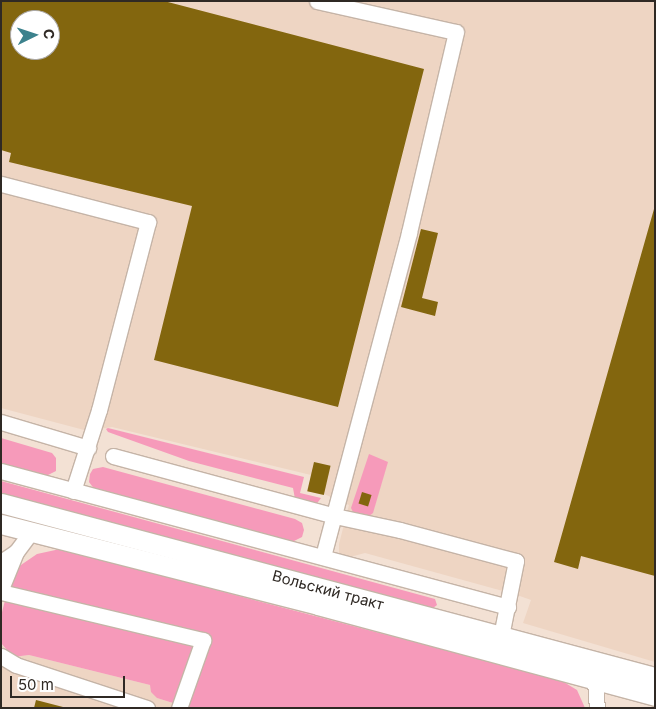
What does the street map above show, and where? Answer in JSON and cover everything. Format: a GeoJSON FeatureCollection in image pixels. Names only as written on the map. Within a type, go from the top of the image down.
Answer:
{"type":"FeatureCollection","features":[{"type":"Feature","properties":{"kind":"main road","name":"Вольский тракт"},"geometry":{"type":"LineString","coordinates":[[1,503],[655,677]]}},
{"type":"Feature","properties":{"kind":"main road","name":"Вольский тракт"},"geometry":{"type":"LineString","coordinates":[[1,524],[318,604],[655,696]]}},
{"type":"Feature","properties":{"kind":"street"},"geometry":{"type":"LineString","coordinates":[[318,1],[456,32],[409,233],[323,558]]}},
{"type":"Feature","properties":{"kind":"street"},"geometry":{"type":"LineString","coordinates":[[1,184],[148,222],[88,448],[73,491]]}},
{"type":"Feature","properties":{"kind":"street"},"geometry":{"type":"LineString","coordinates":[[1,422],[88,448]]}},
{"type":"Feature","properties":{"kind":"street"},"geometry":{"type":"LineString","coordinates":[[113,456],[335,516],[400,530],[516,561],[501,636]]}},
{"type":"Feature","properties":{"kind":"street"},"geometry":{"type":"LineString","coordinates":[[1,471],[508,607]]}},
{"type":"Feature","properties":{"kind":"street"},"geometry":{"type":"LineString","coordinates":[[31,532],[16,552],[1,590],[203,640],[179,708]]}},
{"type":"Feature","properties":{"kind":"street"},"geometry":{"type":"LineString","coordinates":[[1,562],[16,552]]}},
{"type":"Feature","properties":{"kind":"street"},"geometry":{"type":"LineString","coordinates":[[1,656],[16,666],[147,708]]}},
{"type":"Feature","properties":{"kind":"street"},"geometry":{"type":"LineString","coordinates":[[595,681],[597,708]]}},
{"type":"Feature","properties":{"kind":"shaded area"},"geometry":{"type":"Polygon","coordinates":[[[1,1],[655,1],[655,662],[523,623],[531,600],[517,595],[365,553],[350,557],[339,554],[339,544],[349,505],[324,494],[307,491],[311,475],[112,427],[88,431],[1,408],[1,1]]]}},
{"type":"Feature","properties":{"kind":"shaded area"},"geometry":{"type":"Polygon","coordinates":[[[106,429],[304,477],[300,493],[321,498],[315,506],[295,499],[293,488],[189,461],[108,432],[106,429]]]}},
{"type":"Feature","properties":{"kind":"shaded area"},"geometry":{"type":"Polygon","coordinates":[[[1,438],[52,453],[56,458],[56,471],[46,476],[1,463],[1,438]]]}},
{"type":"Feature","properties":{"kind":"shaded area"},"geometry":{"type":"Polygon","coordinates":[[[369,454],[388,462],[373,513],[369,516],[353,512],[351,508],[369,454]]]}},
{"type":"Feature","properties":{"kind":"shaded area"},"geometry":{"type":"Polygon","coordinates":[[[103,467],[295,519],[302,523],[304,530],[302,537],[292,542],[95,490],[89,482],[90,474],[93,469],[103,467]]]}},
{"type":"Feature","properties":{"kind":"shaded area"},"geometry":{"type":"Polygon","coordinates":[[[1,481],[435,599],[437,605],[433,608],[1,493],[1,481]]]}},
{"type":"Feature","properties":{"kind":"shaded area"},"geometry":{"type":"Polygon","coordinates":[[[60,549],[562,681],[577,690],[585,708],[189,708],[157,698],[151,692],[150,685],[29,655],[13,657],[1,643],[1,616],[9,585],[18,567],[37,554],[60,549]]]}},
{"type":"Feature","properties":{"kind":"shaded area"},"geometry":{"type":"Polygon","coordinates":[[[1,644],[13,657],[29,655],[150,685],[157,698],[189,708],[1,708],[1,644]]]}},
{"type":"Feature","properties":{"kind":"building"},"geometry":{"type":"Polygon","coordinates":[[[1,1],[164,1],[424,69],[338,407],[154,360],[192,206],[9,162],[11,153],[1,150],[1,1]]]}},
{"type":"Feature","properties":{"kind":"building"},"geometry":{"type":"Polygon","coordinates":[[[654,209],[655,576],[581,556],[578,569],[554,562],[654,209]]]}},
{"type":"Feature","properties":{"kind":"building"},"geometry":{"type":"Polygon","coordinates":[[[421,229],[438,233],[422,298],[438,302],[435,316],[401,307],[421,229]]]}},
{"type":"Feature","properties":{"kind":"building"},"geometry":{"type":"Polygon","coordinates":[[[314,462],[331,466],[324,495],[307,491],[314,462]]]}},
{"type":"Feature","properties":{"kind":"building"},"geometry":{"type":"Polygon","coordinates":[[[362,492],[372,495],[368,506],[358,503],[362,492]]]}},
{"type":"Feature","properties":{"kind":"building"},"geometry":{"type":"Polygon","coordinates":[[[36,700],[63,707],[63,708],[34,708],[36,700]]]}}]}
